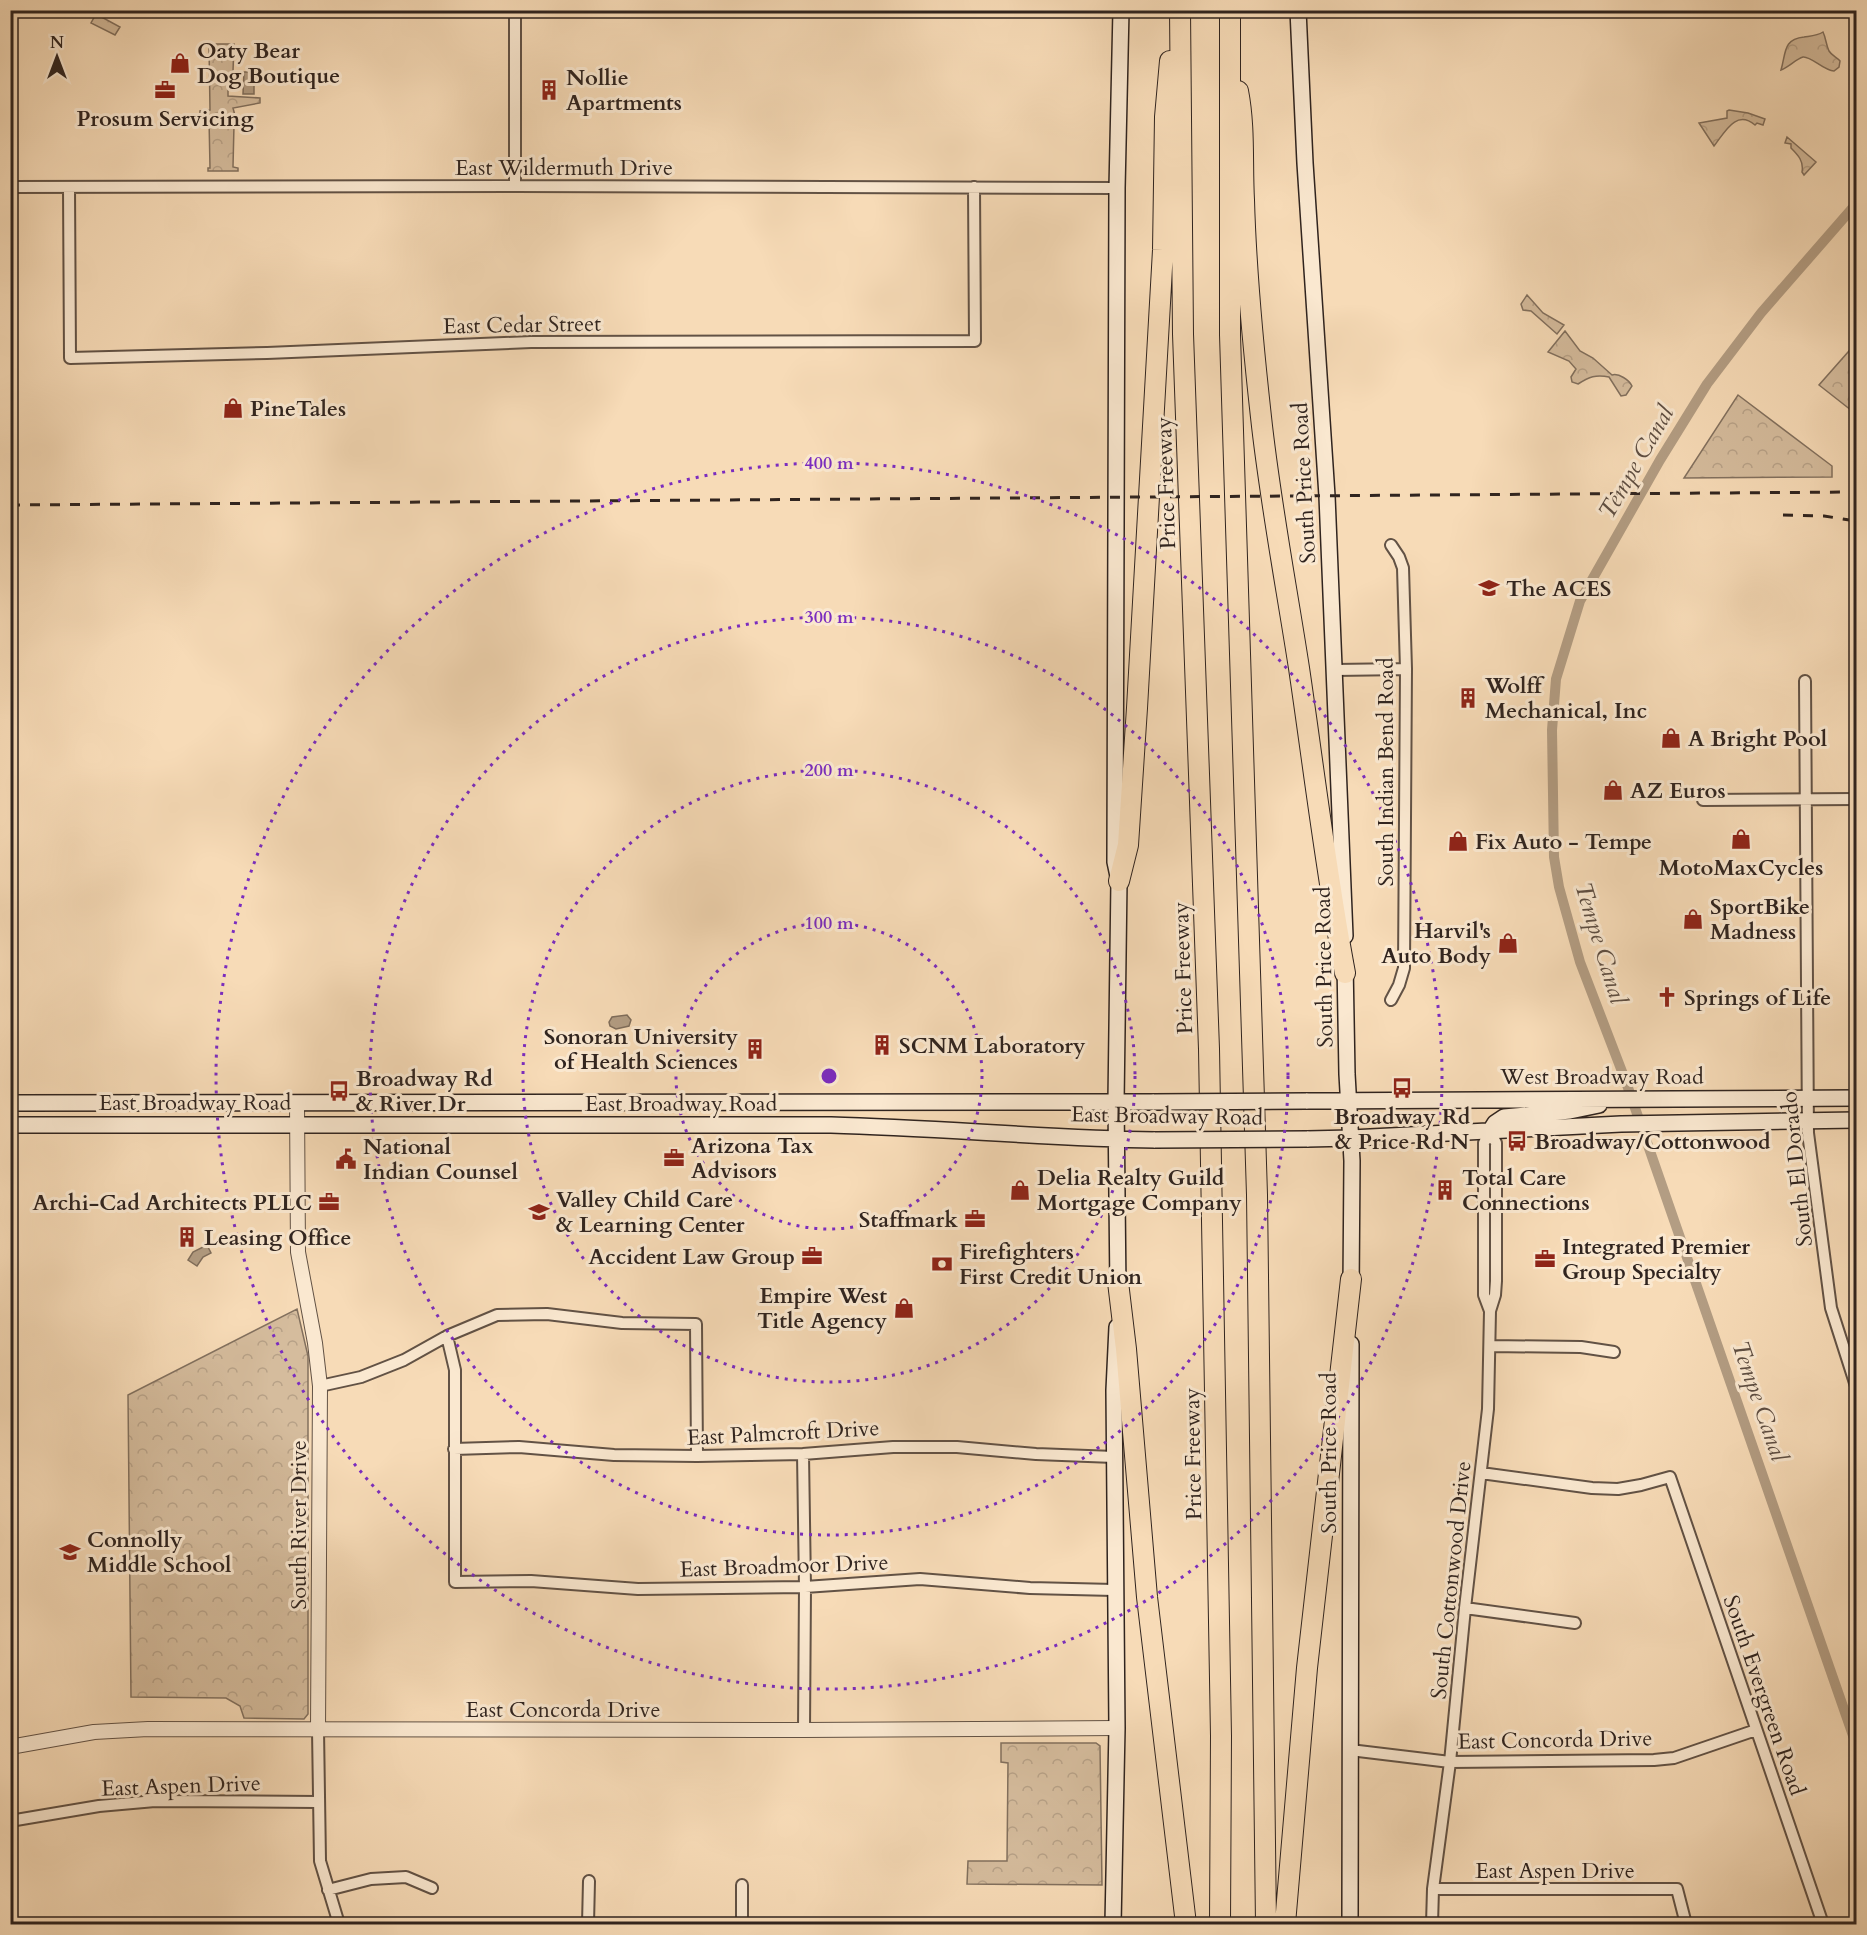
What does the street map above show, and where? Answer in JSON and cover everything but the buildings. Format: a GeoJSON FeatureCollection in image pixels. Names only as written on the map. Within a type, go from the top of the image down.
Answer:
{"type":"FeatureCollection","features":[{"type":"Feature","properties":{"kind":"highway"},"geometry":{"type":"LineString","coordinates":[[1119,881],[1128,845],[1160,313],[1165,117],[1175,10]]}},
{"type":"Feature","properties":{"kind":"highway","name":"Price Freeway"},"geometry":{"type":"LineString","coordinates":[[1180,10],[1183,334],[1209,1049],[1221,1736],[1220,1924]]}},
{"type":"Feature","properties":{"kind":"highway"},"geometry":{"type":"LineString","coordinates":[[1230,10],[1230,335],[1257,1195],[1266,1924]]}},
{"type":"Feature","properties":{"kind":"highway"},"geometry":{"type":"LineString","coordinates":[[1229,48],[1243,117],[1247,260],[1261,418],[1299,668],[1330,896],[1345,973]]}},
{"type":"Feature","properties":{"kind":"highway"},"geometry":{"type":"LineString","coordinates":[[1285,1924],[1307,1668],[1351,1279]]}},
{"type":"Feature","properties":{"kind":"highway"},"geometry":{"type":"LineString","coordinates":[[1118,1282],[1148,1608],[1186,1924]]}},
{"type":"Feature","properties":{"kind":"main road"},"geometry":{"type":"LineString","coordinates":[[1113,1924],[1117,1728],[1114,1390],[1118,1282],[1116,1102],[1119,881],[1115,862],[1117,188],[1121,10]]}},
{"type":"Feature","properties":{"kind":"main road","name":"South Price Road"},"geometry":{"type":"LineString","coordinates":[[1298,10],[1305,163],[1320,374],[1345,905],[1351,1138],[1350,1924]]}},
{"type":"Feature","properties":{"kind":"main road"},"geometry":{"type":"LineString","coordinates":[[1490,1131],[1495,1123],[1504,1117],[1570,1111],[1605,1104],[1612,1098]]}},
{"type":"Feature","properties":{"kind":"main road","name":"West Broadway Road"},"geometry":{"type":"LineString","coordinates":[[1349,1100],[1857,1098]]}},
{"type":"Feature","properties":{"kind":"main road","name":"East Broadway Road"},"geometry":{"type":"LineString","coordinates":[[10,1103],[831,1103],[1349,1100]]}},
{"type":"Feature","properties":{"kind":"main road"},"geometry":{"type":"LineString","coordinates":[[681,1103],[681,1126]]}},
{"type":"Feature","properties":{"kind":"main road"},"geometry":{"type":"LineString","coordinates":[[831,1103],[831,1125]]}},
{"type":"Feature","properties":{"kind":"main road","name":"West Broadway Road"},"geometry":{"type":"LineString","coordinates":[[1351,1138],[1657,1122],[1857,1120]]}},
{"type":"Feature","properties":{"kind":"main road","name":"East Broadway Road"},"geometry":{"type":"LineString","coordinates":[[10,1125],[831,1125],[1155,1140],[1351,1138]]}},
{"type":"Feature","properties":{"kind":"street"},"geometry":{"type":"LineString","coordinates":[[515,10],[515,186]]}},
{"type":"Feature","properties":{"kind":"street","name":"East Wildermuth Drive"},"geometry":{"type":"LineString","coordinates":[[10,187],[1117,188]]}},
{"type":"Feature","properties":{"kind":"street","name":"East Cedar Street"},"geometry":{"type":"LineString","coordinates":[[69,187],[70,358],[267,353],[531,342],[975,341],[974,187]]}},
{"type":"Feature","properties":{"kind":"street","name":"South Indian Bend Road"},"geometry":{"type":"LineString","coordinates":[[1391,545],[1403,568],[1406,669],[1404,968],[1391,1000]]}},
{"type":"Feature","properties":{"kind":"street"},"geometry":{"type":"LineString","coordinates":[[1335,670],[1406,669]]}},
{"type":"Feature","properties":{"kind":"street","name":"South El Dorado"},"geometry":{"type":"LineString","coordinates":[[1805,681],[1807,1120],[1831,1308],[1857,1386]]}},
{"type":"Feature","properties":{"kind":"street"},"geometry":{"type":"LineString","coordinates":[[1703,800],[1857,799]]}},
{"type":"Feature","properties":{"kind":"street","name":"South River Drive"},"geometry":{"type":"LineString","coordinates":[[297,1103],[298,1252],[315,1343],[320,1386],[318,1730],[320,1860],[339,1924]]}},
{"type":"Feature","properties":{"kind":"street","name":"South Cottonwood Drive"},"geometry":{"type":"LineString","coordinates":[[1490,1131],[1484,1143],[1484,1295],[1490,1311]]}},
{"type":"Feature","properties":{"kind":"street","name":"South Cottonwood Drive"},"geometry":{"type":"LineString","coordinates":[[1432,1924],[1433,1889],[1450,1762],[1488,1409],[1490,1311],[1495,1295],[1496,1229],[1496,1143],[1490,1131]]}},
{"type":"Feature","properties":{"kind":"street"},"geometry":{"type":"LineString","coordinates":[[1484,1212],[1488,1214],[1491,1227],[1496,1229]]}},
{"type":"Feature","properties":{"kind":"street"},"geometry":{"type":"LineString","coordinates":[[320,1386],[370,1374],[404,1360],[447,1336],[497,1315],[547,1314],[622,1323],[696,1324],[698,1456]]}},
{"type":"Feature","properties":{"kind":"street"},"geometry":{"type":"LineString","coordinates":[[447,1336],[455,1370],[454,1449]]}},
{"type":"Feature","properties":{"kind":"street"},"geometry":{"type":"LineString","coordinates":[[1490,1346],[1581,1347],[1614,1352]]}},
{"type":"Feature","properties":{"kind":"street","name":"East Palmcroft Drive"},"geometry":{"type":"LineString","coordinates":[[454,1449],[519,1447],[614,1455],[698,1456],[803,1454],[893,1447],[957,1447],[1036,1454],[1114,1457]]}},
{"type":"Feature","properties":{"kind":"street","name":"East Broadmoor Drive"},"geometry":{"type":"LineString","coordinates":[[454,1449],[455,1582],[531,1581],[638,1589],[805,1587],[920,1579],[1030,1588],[1114,1590]]}},
{"type":"Feature","properties":{"kind":"street"},"geometry":{"type":"LineString","coordinates":[[803,1454],[804,1730]]}},
{"type":"Feature","properties":{"kind":"street","name":"South Evergreen Road"},"geometry":{"type":"LineString","coordinates":[[1481,1473],[1592,1488],[1618,1489],[1671,1477],[1823,1924]]}},
{"type":"Feature","properties":{"kind":"street"},"geometry":{"type":"LineString","coordinates":[[1465,1608],[1575,1623]]}},
{"type":"Feature","properties":{"kind":"street","name":"East Concorda Drive"},"geometry":{"type":"LineString","coordinates":[[10,1747],[94,1732],[148,1729],[1117,1728]]}},
{"type":"Feature","properties":{"kind":"street","name":"East Concorda Drive"},"geometry":{"type":"LineString","coordinates":[[1350,1750],[1450,1762],[1654,1760],[1674,1758],[1756,1730]]}},
{"type":"Feature","properties":{"kind":"street","name":"East Aspen Drive"},"geometry":{"type":"LineString","coordinates":[[10,1821],[99,1806],[155,1801],[318,1802]]}},
{"type":"Feature","properties":{"kind":"street"},"geometry":{"type":"LineString","coordinates":[[328,1890],[371,1879],[406,1878],[432,1888]]}},
{"type":"Feature","properties":{"kind":"street"},"geometry":{"type":"LineString","coordinates":[[588,1924],[589,1881]]}},
{"type":"Feature","properties":{"kind":"street"},"geometry":{"type":"LineString","coordinates":[[742,1885],[742,1924]]}},
{"type":"Feature","properties":{"kind":"street","name":"East Aspen Drive"},"geometry":{"type":"LineString","coordinates":[[1433,1889],[1677,1889],[1686,1924]]}},
{"type":"Feature","properties":{"kind":"green space"},"geometry":{"type":"Polygon","coordinates":[[[96,14],[120,27],[115,35],[91,23],[96,14]]]}},
{"type":"Feature","properties":{"kind":"green space"},"geometry":{"type":"Polygon","coordinates":[[[1823,32],[1829,51],[1840,61],[1839,67],[1834,71],[1830,70],[1803,57],[1781,70],[1786,48],[1792,41],[1823,32]]]}},
{"type":"Feature","properties":{"kind":"green space"},"geometry":{"type":"Polygon","coordinates":[[[209,44],[234,44],[233,71],[228,73],[228,96],[260,98],[260,103],[233,108],[237,123],[234,125],[233,167],[238,168],[238,171],[208,171],[210,168],[209,118],[200,117],[200,111],[210,110],[209,44]]]}},
{"type":"Feature","properties":{"kind":"green space"},"geometry":{"type":"Polygon","coordinates":[[[1729,110],[1765,119],[1763,125],[1737,121],[1727,129],[1714,146],[1699,123],[1727,118],[1729,110]]]}},
{"type":"Feature","properties":{"kind":"green space"},"geometry":{"type":"Polygon","coordinates":[[[1787,137],[1816,162],[1804,175],[1800,158],[1791,148],[1791,144],[1785,143],[1787,137]]]}},
{"type":"Feature","properties":{"kind":"green space"},"geometry":{"type":"Polygon","coordinates":[[[1527,295],[1543,313],[1564,325],[1557,334],[1531,311],[1523,310],[1521,304],[1527,295]]]}},
{"type":"Feature","properties":{"kind":"green space"},"geometry":{"type":"Polygon","coordinates":[[[1565,331],[1580,351],[1593,358],[1612,375],[1621,376],[1629,381],[1632,386],[1626,395],[1621,396],[1609,377],[1593,377],[1578,384],[1572,382],[1571,377],[1576,369],[1569,361],[1548,352],[1565,331]]]}},
{"type":"Feature","properties":{"kind":"green space"},"geometry":{"type":"Polygon","coordinates":[[[1856,343],[1856,367],[1851,363],[1854,370],[1850,375],[1851,384],[1856,378],[1856,414],[1819,385],[1856,343]]]}},
{"type":"Feature","properties":{"kind":"green space"},"geometry":{"type":"Polygon","coordinates":[[[1738,395],[1832,466],[1832,477],[1684,478],[1738,395]]]}},
{"type":"Feature","properties":{"kind":"green space"},"geometry":{"type":"Polygon","coordinates":[[[297,1309],[308,1356],[308,1714],[304,1719],[244,1718],[240,1706],[226,1698],[131,1697],[128,1395],[297,1309]]]}},
{"type":"Feature","properties":{"kind":"green space"},"geometry":{"type":"Polygon","coordinates":[[[1001,1743],[1096,1743],[1100,1746],[1102,1885],[967,1884],[968,1861],[1007,1861],[1008,1763],[1001,1762],[1001,1743]]]}},
{"type":"Feature","properties":{"kind":"shaded area"},"geometry":{"type":"Polygon","coordinates":[[[244,72],[254,72],[254,94],[243,94],[244,72]]]}},
{"type":"Feature","properties":{"kind":"shaded area"},"geometry":{"type":"Polygon","coordinates":[[[627,1015],[631,1020],[629,1026],[616,1029],[610,1026],[609,1022],[612,1017],[627,1015]]]}},
{"type":"Feature","properties":{"kind":"shaded area"},"geometry":{"type":"Polygon","coordinates":[[[207,1245],[211,1253],[203,1257],[197,1266],[188,1260],[193,1252],[207,1245]]]}},
{"type":"Feature","properties":{"kind":"waterway","name":"Tempe Canal"},"geometry":{"type":"LineString","coordinates":[[1856,204],[1761,313],[1707,384],[1660,460],[1580,601],[1556,679],[1552,730],[1554,857],[1559,887],[1580,962],[1626,1082],[1856,1744]]}},
{"type":"Feature","properties":{"kind":"railway"},"geometry":{"type":"LineString","coordinates":[[10,505],[1856,492]]}},
{"type":"Feature","properties":{"kind":"railway"},"geometry":{"type":"LineString","coordinates":[[1783,515],[1824,516],[1856,521]]}},
{"type":"Feature","properties":{"kind":"place","name":"Oaty Bear Dog Boutique"},"geometry":{"type":"Point","coordinates":[180,63]}},
{"type":"Feature","properties":{"kind":"place","name":"Prosum Servicing"},"geometry":{"type":"Point","coordinates":[165,90]}},
{"type":"Feature","properties":{"kind":"place","name":"Nollie Apartments"},"geometry":{"type":"Point","coordinates":[549,90]}},
{"type":"Feature","properties":{"kind":"place","name":"PineTales"},"geometry":{"type":"Point","coordinates":[233,408]}},
{"type":"Feature","properties":{"kind":"place","name":"The ACES"},"geometry":{"type":"Point","coordinates":[1489,588]}},
{"type":"Feature","properties":{"kind":"place","name":"Wolff Mechanical, Inc"},"geometry":{"type":"Point","coordinates":[1468,698]}},
{"type":"Feature","properties":{"kind":"place","name":"A Bright Pool"},"geometry":{"type":"Point","coordinates":[1671,738]}},
{"type":"Feature","properties":{"kind":"place","name":"AZ Euros"},"geometry":{"type":"Point","coordinates":[1613,790]}},
{"type":"Feature","properties":{"kind":"place","name":"MotoMaxCycles"},"geometry":{"type":"Point","coordinates":[1741,839]}},
{"type":"Feature","properties":{"kind":"place","name":"Fix Auto - Tempe"},"geometry":{"type":"Point","coordinates":[1458,841]}},
{"type":"Feature","properties":{"kind":"place","name":"SportBike Madness"},"geometry":{"type":"Point","coordinates":[1693,919]}},
{"type":"Feature","properties":{"kind":"place","name":"Harvil's Auto Body"},"geometry":{"type":"Point","coordinates":[1508,943]}},
{"type":"Feature","properties":{"kind":"place","name":"Springs of Life"},"geometry":{"type":"Point","coordinates":[1667,997]}},
{"type":"Feature","properties":{"kind":"place","name":"SCNM Laboratory"},"geometry":{"type":"Point","coordinates":[882,1045]}},
{"type":"Feature","properties":{"kind":"place","name":"Sonoran University of Health Sciences"},"geometry":{"type":"Point","coordinates":[755,1049]}},
{"type":"Feature","properties":{"kind":"place","name":"Broadway Rd & Price Rd N"},"geometry":{"type":"Point","coordinates":[1402,1088]}},
{"type":"Feature","properties":{"kind":"place","name":"Broadway Rd & River Dr"},"geometry":{"type":"Point","coordinates":[339,1091]}},
{"type":"Feature","properties":{"kind":"place","name":"Broadway/Cottonwood"},"geometry":{"type":"Point","coordinates":[1517,1141]}},
{"type":"Feature","properties":{"kind":"place","name":"Arizona Tax Advisors"},"geometry":{"type":"Point","coordinates":[674,1158]}},
{"type":"Feature","properties":{"kind":"place","name":"National Indian Counsel"},"geometry":{"type":"Point","coordinates":[346,1159]}},
{"type":"Feature","properties":{"kind":"place","name":"Delia Realty Guild Mortgage Company"},"geometry":{"type":"Point","coordinates":[1020,1190]}},
{"type":"Feature","properties":{"kind":"place","name":"Total Care Connections"},"geometry":{"type":"Point","coordinates":[1445,1190]}},
{"type":"Feature","properties":{"kind":"place","name":"Archi-Cad Architects PLLC"},"geometry":{"type":"Point","coordinates":[329,1202]}},
{"type":"Feature","properties":{"kind":"place","name":"Valley Child Care & Learning Center"},"geometry":{"type":"Point","coordinates":[539,1212]}},
{"type":"Feature","properties":{"kind":"place","name":"Staffmark"},"geometry":{"type":"Point","coordinates":[975,1219]}},
{"type":"Feature","properties":{"kind":"place","name":"Leasing Office"},"geometry":{"type":"Point","coordinates":[187,1237]}},
{"type":"Feature","properties":{"kind":"place","name":"Accident Law Group"},"geometry":{"type":"Point","coordinates":[812,1256]}},
{"type":"Feature","properties":{"kind":"place","name":"Integrated Premier Group Specialty"},"geometry":{"type":"Point","coordinates":[1545,1259]}},
{"type":"Feature","properties":{"kind":"place","name":"Firefighters First Credit Union"},"geometry":{"type":"Point","coordinates":[942,1264]}},
{"type":"Feature","properties":{"kind":"place","name":"Empire West Title Agency"},"geometry":{"type":"Point","coordinates":[904,1308]}},
{"type":"Feature","properties":{"kind":"place","name":"Connolly Middle School"},"geometry":{"type":"Point","coordinates":[70,1552]}}]}
